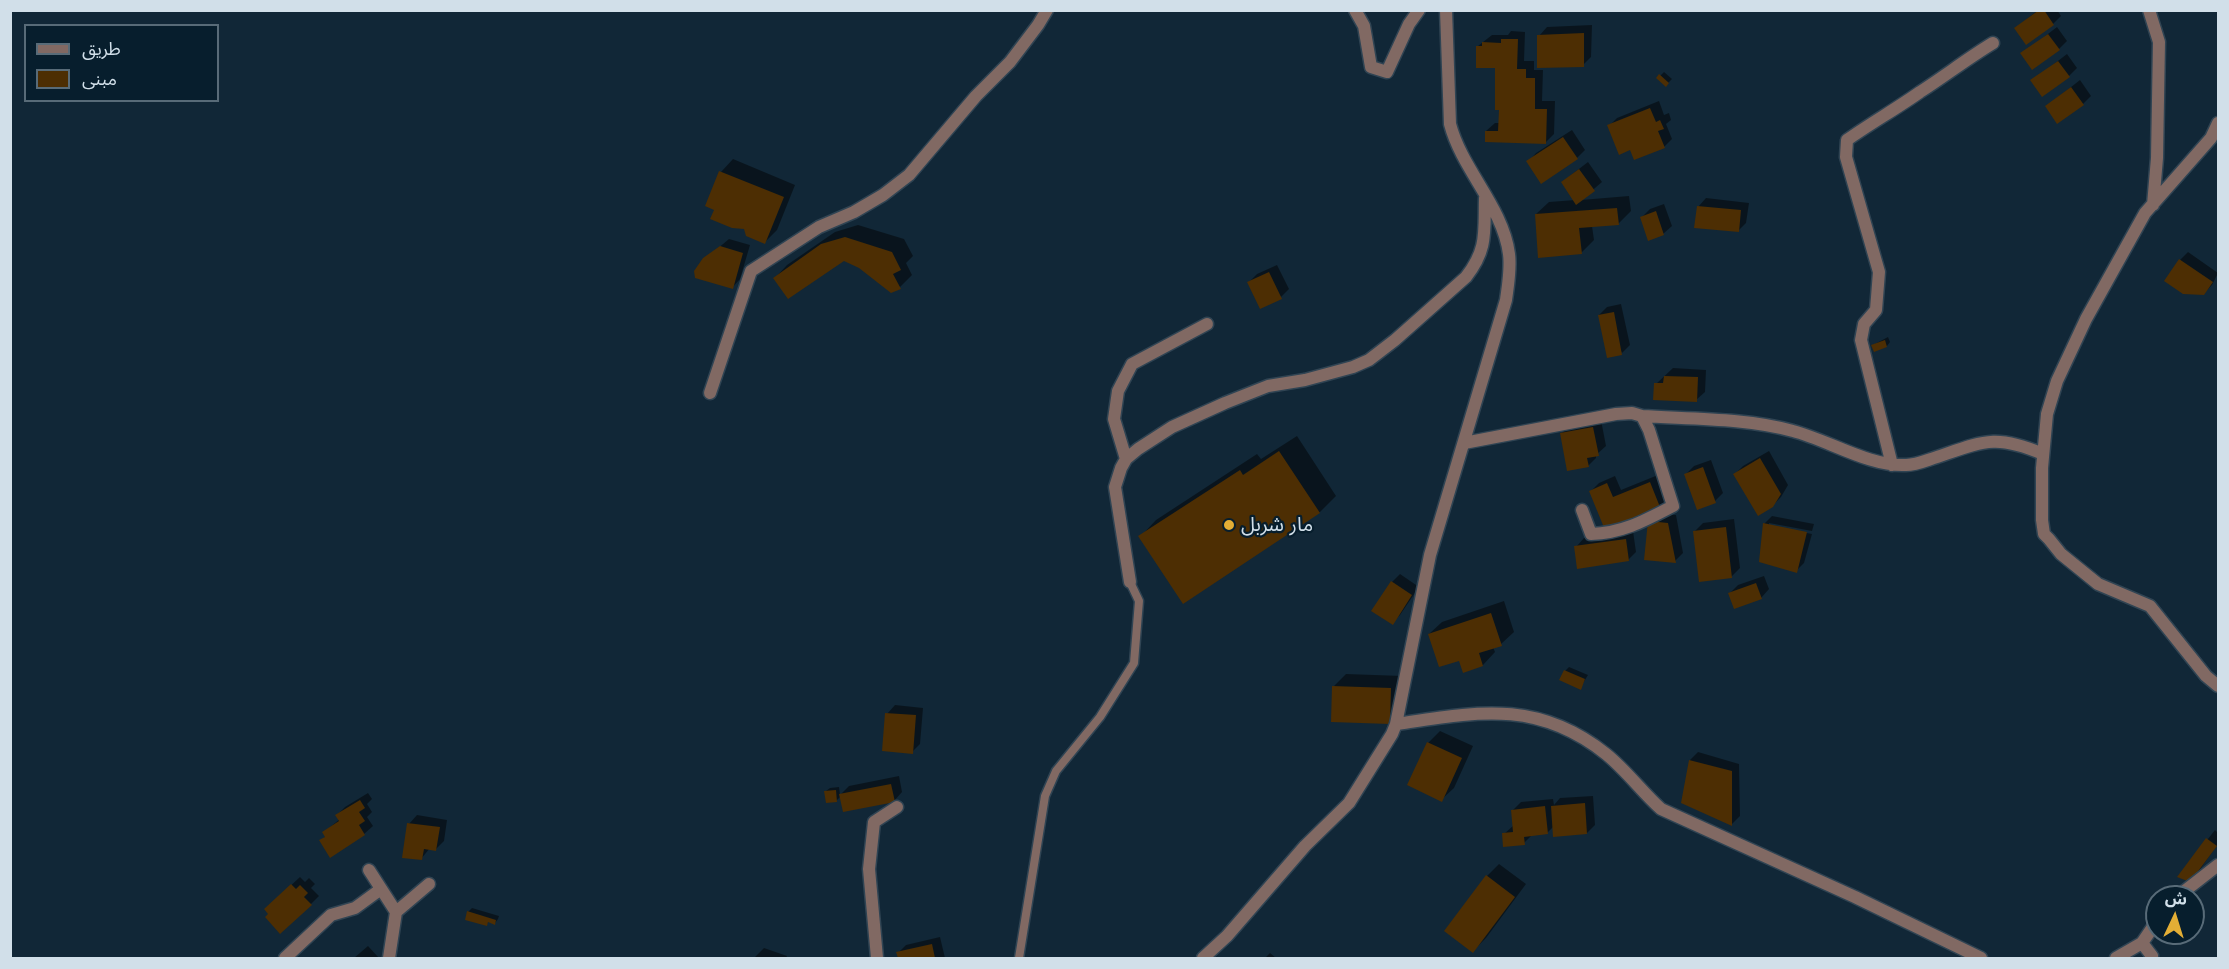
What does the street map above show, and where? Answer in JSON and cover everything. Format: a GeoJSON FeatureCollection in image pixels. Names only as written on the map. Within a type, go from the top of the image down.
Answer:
{"type":"FeatureCollection","features":[{"type":"Feature","properties":{"kind":"street"},"geometry":{"type":"LineString","coordinates":[[710,393],[751,271],[819,226],[854,212],[883,195],[909,175],[976,96],[1010,62],[1038,26],[1047,10]]}},
{"type":"Feature","properties":{"kind":"street"},"geometry":{"type":"LineString","coordinates":[[1355,10],[1364,26],[1371,67],[1387,72],[1409,24],[1419,10]]}},
{"type":"Feature","properties":{"kind":"street"},"geometry":{"type":"LineString","coordinates":[[1203,958],[1227,936],[1305,846],[1348,803],[1392,734],[1396,724],[1430,555],[1506,300],[1509,253],[1506,239],[1502,227],[1465,163],[1453,138],[1450,124],[1446,10]]}},
{"type":"Feature","properties":{"kind":"street"},"geometry":{"type":"LineString","coordinates":[[2149,10],[2158,42],[2157,158],[2152,205]]}},
{"type":"Feature","properties":{"kind":"street"},"geometry":{"type":"LineString","coordinates":[[1892,465],[1861,340],[1864,324],[1876,310],[1879,272],[1846,157],[1847,140],[1993,43]]}},
{"type":"Feature","properties":{"kind":"street"},"geometry":{"type":"LineString","coordinates":[[2218,123],[2211,138],[2138,224],[2086,319],[2057,381],[2047,414],[2043,454],[2042,520],[2044,534],[2061,554],[2098,584],[2150,606],[2206,676],[2218,686]]}},
{"type":"Feature","properties":{"kind":"street"},"geometry":{"type":"LineString","coordinates":[[1130,582],[1115,488],[1126,459],[1172,427],[1225,404],[1268,386],[1305,380],[1353,367],[1383,350],[1466,277],[1475,265],[1484,242],[1485,197]]}},
{"type":"Feature","properties":{"kind":"street"},"geometry":{"type":"LineString","coordinates":[[1126,459],[1114,419],[1118,391],[1132,364],[1207,324]]}},
{"type":"Feature","properties":{"kind":"street"},"geometry":{"type":"LineString","coordinates":[[1464,443],[1616,414],[1632,413],[1642,416],[1710,420],[1782,428],[1892,465],[1913,465],[1974,445],[1994,441],[2019,444],[2043,454]]}},
{"type":"Feature","properties":{"kind":"street"},"geometry":{"type":"LineString","coordinates":[[1582,510],[1592,534],[1611,534],[1673,506],[1649,430],[1642,416]]}},
{"type":"Feature","properties":{"kind":"street"},"geometry":{"type":"LineString","coordinates":[[1396,724],[1484,712],[1522,715],[1550,722],[1582,737],[1608,756],[1642,793],[1661,809],[1855,897],[1981,958]]}},
{"type":"Feature","properties":{"kind":"street"},"geometry":{"type":"LineString","coordinates":[[877,958],[869,869],[874,822],[897,807]]}},
{"type":"Feature","properties":{"kind":"street"},"geometry":{"type":"LineString","coordinates":[[2192,885],[2218,865]]}},
{"type":"Feature","properties":{"kind":"street"},"geometry":{"type":"LineString","coordinates":[[369,870],[396,912],[389,958]]}},
{"type":"Feature","properties":{"kind":"street"},"geometry":{"type":"LineString","coordinates":[[396,912],[429,884]]}},
{"type":"Feature","properties":{"kind":"street"},"geometry":{"type":"LineString","coordinates":[[285,958],[331,915],[355,908],[381,888]]}},
{"type":"Feature","properties":{"kind":"street"},"geometry":{"type":"LineString","coordinates":[[2116,958],[2142,943],[2145,939]]}},
{"type":"Feature","properties":{"kind":"street"},"geometry":{"type":"LineString","coordinates":[[2142,943],[2152,956],[2151,958]]}},
{"type":"Feature","properties":{"kind":"lane"},"geometry":{"type":"LineString","coordinates":[[1019,958],[1045,796],[1056,771],[1100,717],[1134,663],[1138,601],[1130,582]]}},
{"type":"Feature","properties":{"kind":"building"},"geometry":{"type":"Polygon","coordinates":[[[2039,10],[2044,10],[2054,25],[2026,45],[2014,28],[2039,10]]]}},
{"type":"Feature","properties":{"kind":"building"},"geometry":{"type":"Polygon","coordinates":[[[1584,33],[1584,67],[1537,68],[1537,35],[1584,33]]]}},
{"type":"Feature","properties":{"kind":"building"},"geometry":{"type":"Polygon","coordinates":[[[2048,34],[2060,50],[2032,70],[2020,53],[2048,34]]]}},
{"type":"Feature","properties":{"kind":"building"},"geometry":{"type":"Polygon","coordinates":[[[1501,39],[1518,39],[1517,69],[1526,69],[1526,78],[1535,78],[1535,109],[1547,109],[1546,144],[1485,142],[1485,131],[1498,131],[1499,110],[1495,110],[1495,68],[1476,68],[1476,46],[1482,46],[1482,42],[1501,43],[1501,39]]]}},
{"type":"Feature","properties":{"kind":"building"},"geometry":{"type":"Polygon","coordinates":[[[2058,61],[2070,77],[2042,97],[2030,80],[2058,61]]]}},
{"type":"Feature","properties":{"kind":"building"},"geometry":{"type":"Polygon","coordinates":[[[1659,74],[1669,83],[1666,87],[1656,78],[1659,74]]]}},
{"type":"Feature","properties":{"kind":"building"},"geometry":{"type":"Polygon","coordinates":[[[2071,87],[2084,105],[2057,124],[2045,106],[2071,87]]]}},
{"type":"Feature","properties":{"kind":"building"},"geometry":{"type":"Polygon","coordinates":[[[1650,108],[1656,122],[1660,120],[1664,129],[1658,131],[1665,148],[1634,160],[1630,150],[1619,155],[1607,125],[1650,108]]]}},
{"type":"Feature","properties":{"kind":"building"},"geometry":{"type":"Polygon","coordinates":[[[1563,137],[1578,159],[1541,184],[1526,161],[1563,137]]]}},
{"type":"Feature","properties":{"kind":"building"},"geometry":{"type":"Polygon","coordinates":[[[1579,169],[1595,191],[1576,205],[1561,182],[1579,169]]]}},
{"type":"Feature","properties":{"kind":"building"},"geometry":{"type":"Polygon","coordinates":[[[719,171],[784,197],[765,244],[746,236],[744,229],[732,228],[710,219],[714,210],[705,206],[719,171]]]}},
{"type":"Feature","properties":{"kind":"building"},"geometry":{"type":"Polygon","coordinates":[[[1697,206],[1741,210],[1739,232],[1694,228],[1697,206]]]}},
{"type":"Feature","properties":{"kind":"building"},"geometry":{"type":"Polygon","coordinates":[[[1617,208],[1619,225],[1579,228],[1582,254],[1538,258],[1535,214],[1617,208]]]}},
{"type":"Feature","properties":{"kind":"building"},"geometry":{"type":"Polygon","coordinates":[[[1656,211],[1664,235],[1648,241],[1640,217],[1656,211]]]}},
{"type":"Feature","properties":{"kind":"building"},"geometry":{"type":"Polygon","coordinates":[[[845,237],[892,252],[901,270],[893,274],[901,289],[891,293],[859,268],[844,261],[788,299],[773,278],[821,244],[845,237]]]}},
{"type":"Feature","properties":{"kind":"building"},"geometry":{"type":"Polygon","coordinates":[[[720,246],[743,253],[733,289],[695,278],[694,271],[703,258],[720,246]]]}},
{"type":"Feature","properties":{"kind":"building"},"geometry":{"type":"Polygon","coordinates":[[[2179,259],[2213,282],[2204,295],[2183,294],[2164,281],[2179,259]]]}},
{"type":"Feature","properties":{"kind":"building"},"geometry":{"type":"Polygon","coordinates":[[[1269,272],[1282,299],[1260,309],[1247,282],[1269,272]]]}},
{"type":"Feature","properties":{"kind":"building"},"geometry":{"type":"Polygon","coordinates":[[[1614,312],[1622,355],[1607,358],[1598,315],[1614,312]]]}},
{"type":"Feature","properties":{"kind":"building"},"geometry":{"type":"Polygon","coordinates":[[[1885,340],[1887,347],[1874,352],[1871,345],[1885,340]]]}},
{"type":"Feature","properties":{"kind":"building"},"geometry":{"type":"Polygon","coordinates":[[[1664,376],[1698,377],[1697,402],[1653,400],[1654,383],[1663,383],[1664,376]]]}},
{"type":"Feature","properties":{"kind":"building"},"geometry":{"type":"Polygon","coordinates":[[[1593,427],[1599,456],[1587,458],[1589,467],[1567,471],[1560,433],[1593,427]]]}},
{"type":"Feature","properties":{"kind":"building","name":"مار شربل"},"geometry":{"type":"Polygon","coordinates":[[[1279,451],[1320,513],[1183,604],[1138,536],[1240,470],[1243,475],[1279,451]]]}},
{"type":"Feature","properties":{"kind":"building"},"geometry":{"type":"Polygon","coordinates":[[[1760,458],[1781,494],[1773,507],[1758,516],[1733,474],[1760,458]]]}},
{"type":"Feature","properties":{"kind":"building"},"geometry":{"type":"Polygon","coordinates":[[[1703,467],[1716,503],[1697,510],[1684,474],[1703,467]]]}},
{"type":"Feature","properties":{"kind":"building"},"geometry":{"type":"Polygon","coordinates":[[[1650,482],[1660,507],[1605,530],[1589,491],[1607,483],[1613,497],[1650,482]]]}},
{"type":"Feature","properties":{"kind":"building"},"geometry":{"type":"Polygon","coordinates":[[[1648,521],[1668,523],[1676,563],[1644,560],[1648,521]]]}},
{"type":"Feature","properties":{"kind":"building"},"geometry":{"type":"Polygon","coordinates":[[[1763,523],[1807,532],[1797,573],[1759,562],[1763,523]]]}},
{"type":"Feature","properties":{"kind":"building"},"geometry":{"type":"Polygon","coordinates":[[[1726,527],[1732,578],[1699,582],[1693,531],[1726,527]]]}},
{"type":"Feature","properties":{"kind":"building"},"geometry":{"type":"Polygon","coordinates":[[[1626,539],[1629,561],[1577,569],[1574,546],[1626,539]]]}},
{"type":"Feature","properties":{"kind":"building"},"geometry":{"type":"Polygon","coordinates":[[[1391,581],[1412,595],[1393,625],[1371,611],[1391,581]]]}},
{"type":"Feature","properties":{"kind":"building"},"geometry":{"type":"Polygon","coordinates":[[[1756,583],[1762,599],[1734,609],[1728,593],[1756,583]]]}},
{"type":"Feature","properties":{"kind":"building"},"geometry":{"type":"Polygon","coordinates":[[[1491,613],[1502,646],[1479,653],[1483,666],[1463,673],[1459,661],[1439,667],[1428,634],[1491,613]]]}},
{"type":"Feature","properties":{"kind":"building"},"geometry":{"type":"Polygon","coordinates":[[[1564,670],[1585,679],[1581,690],[1559,680],[1564,670]]]}},
{"type":"Feature","properties":{"kind":"building"},"geometry":{"type":"Polygon","coordinates":[[[1332,686],[1391,688],[1390,724],[1331,722],[1332,686]]]}},
{"type":"Feature","properties":{"kind":"building"},"geometry":{"type":"Polygon","coordinates":[[[885,713],[916,715],[913,754],[882,751],[885,713]]]}},
{"type":"Feature","properties":{"kind":"building"},"geometry":{"type":"Polygon","coordinates":[[[1427,742],[1462,758],[1442,802],[1407,785],[1427,742]]]}},
{"type":"Feature","properties":{"kind":"building"},"geometry":{"type":"Polygon","coordinates":[[[1689,760],[1732,771],[1732,826],[1681,803],[1689,760]]]}},
{"type":"Feature","properties":{"kind":"building"},"geometry":{"type":"Polygon","coordinates":[[[891,784],[895,802],[843,812],[839,794],[891,784]]]}},
{"type":"Feature","properties":{"kind":"building"},"geometry":{"type":"Polygon","coordinates":[[[836,790],[837,802],[826,803],[824,791],[836,790]]]}},
{"type":"Feature","properties":{"kind":"building"},"geometry":{"type":"Polygon","coordinates":[[[360,800],[365,808],[359,812],[365,821],[359,825],[365,835],[330,858],[319,840],[325,837],[322,832],[339,821],[335,815],[360,800]]]}},
{"type":"Feature","properties":{"kind":"building"},"geometry":{"type":"Polygon","coordinates":[[[1585,803],[1587,834],[1553,837],[1551,806],[1585,803]]]}},
{"type":"Feature","properties":{"kind":"building"},"geometry":{"type":"Polygon","coordinates":[[[1545,806],[1548,834],[1524,837],[1525,845],[1503,847],[1502,833],[1513,832],[1511,810],[1545,806]]]}},
{"type":"Feature","properties":{"kind":"building"},"geometry":{"type":"Polygon","coordinates":[[[407,823],[440,827],[436,851],[424,849],[422,860],[402,858],[407,823]]]}},
{"type":"Feature","properties":{"kind":"building"},"geometry":{"type":"Polygon","coordinates":[[[2206,838],[2217,846],[2190,882],[2177,877],[2206,838]]]}},
{"type":"Feature","properties":{"kind":"building"},"geometry":{"type":"Polygon","coordinates":[[[1486,875],[1515,897],[1473,953],[1444,931],[1486,875]]]}},
{"type":"Feature","properties":{"kind":"building"},"geometry":{"type":"Polygon","coordinates":[[[291,884],[296,889],[300,885],[308,893],[304,897],[312,905],[280,934],[265,917],[268,914],[264,909],[291,884]]]}},
{"type":"Feature","properties":{"kind":"building"},"geometry":{"type":"Polygon","coordinates":[[[467,911],[496,920],[495,925],[488,922],[487,926],[465,920],[467,911]]]}},
{"type":"Feature","properties":{"kind":"building"},"geometry":{"type":"Polygon","coordinates":[[[932,944],[935,958],[898,958],[896,952],[932,944]]]}},
{"type":"Feature","properties":{"kind":"place","name":"مار شربل"},"geometry":{"type":"Point","coordinates":[1229,525]}}]}
